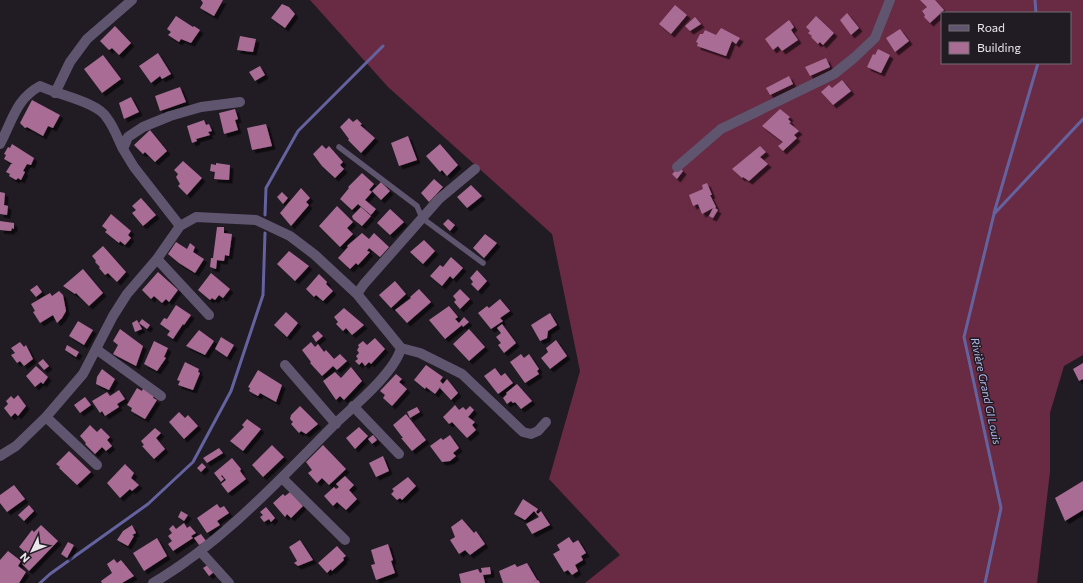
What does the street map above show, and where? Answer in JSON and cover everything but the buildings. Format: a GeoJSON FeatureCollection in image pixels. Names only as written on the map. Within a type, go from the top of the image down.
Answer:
{"type":"FeatureCollection","features":[{"type":"Feature","properties":{"kind":"street"},"geometry":{"type":"LineString","coordinates":[[55,93],[70,62],[87,39],[132,0]]}},
{"type":"Feature","properties":{"kind":"street"},"geometry":{"type":"LineString","coordinates":[[677,167],[721,129],[834,74],[875,38],[890,0]]}},
{"type":"Feature","properties":{"kind":"street"},"geometry":{"type":"LineString","coordinates":[[0,144],[20,102],[28,92],[40,86],[55,93],[87,103],[102,111],[108,118],[123,149],[134,167],[180,226]]}},
{"type":"Feature","properties":{"kind":"street"},"geometry":{"type":"LineString","coordinates":[[123,149],[128,137],[143,127],[201,106],[240,102]]}},
{"type":"Feature","properties":{"kind":"street"},"geometry":{"type":"LineString","coordinates":[[357,294],[364,284],[439,199],[475,169]]}},
{"type":"Feature","properties":{"kind":"street"},"geometry":{"type":"LineString","coordinates":[[0,456],[16,446],[46,418],[83,374],[113,316],[127,294],[157,259],[180,226],[196,218],[256,220],[290,236],[315,255],[357,294],[401,348],[420,353],[462,374],[523,432],[531,434],[538,431],[546,422]]}},
{"type":"Feature","properties":{"kind":"street"},"geometry":{"type":"LineString","coordinates":[[157,259],[210,315]]}},
{"type":"Feature","properties":{"kind":"street"},"geometry":{"type":"LineString","coordinates":[[153,583],[174,571],[200,551],[282,478],[353,406],[372,390],[399,356],[401,348]]}},
{"type":"Feature","properties":{"kind":"street"},"geometry":{"type":"LineString","coordinates":[[96,349],[161,396]]}},
{"type":"Feature","properties":{"kind":"street"},"geometry":{"type":"LineString","coordinates":[[285,365],[336,424]]}},
{"type":"Feature","properties":{"kind":"street"},"geometry":{"type":"LineString","coordinates":[[353,406],[399,454]]}},
{"type":"Feature","properties":{"kind":"street"},"geometry":{"type":"LineString","coordinates":[[46,418],[97,466]]}},
{"type":"Feature","properties":{"kind":"street"},"geometry":{"type":"LineString","coordinates":[[282,478],[345,540]]}},
{"type":"Feature","properties":{"kind":"street"},"geometry":{"type":"LineString","coordinates":[[200,551],[229,583]]}},
{"type":"Feature","properties":{"kind":"lane"},"geometry":{"type":"LineString","coordinates":[[339,147],[417,206],[422,218],[483,263]]}},
{"type":"Feature","properties":{"kind":"shaded area"},"geometry":{"type":"Polygon","coordinates":[[[310,0],[1083,0],[1083,355],[1064,366],[1050,413],[1050,472],[1037,583],[585,583],[620,555],[549,479],[580,371],[552,234],[388,87],[310,0]]]}},
{"type":"Feature","properties":{"kind":"waterway"},"geometry":{"type":"LineString","coordinates":[[1035,0],[1036,12]]}},
{"type":"Feature","properties":{"kind":"waterway"},"geometry":{"type":"LineString","coordinates":[[265,215],[266,188],[298,131],[383,46]]}},
{"type":"Feature","properties":{"kind":"waterway"},"geometry":{"type":"LineString","coordinates":[[994,213],[1038,64]]}},
{"type":"Feature","properties":{"kind":"waterway","name":"Rivière Grand Gl Louis"},"geometry":{"type":"LineString","coordinates":[[985,583],[1001,508],[964,337],[994,214],[1083,119]]}},
{"type":"Feature","properties":{"kind":"waterway"},"geometry":{"type":"LineString","coordinates":[[40,583],[50,574],[148,504],[193,462],[231,391],[263,295],[265,233]]}}]}
